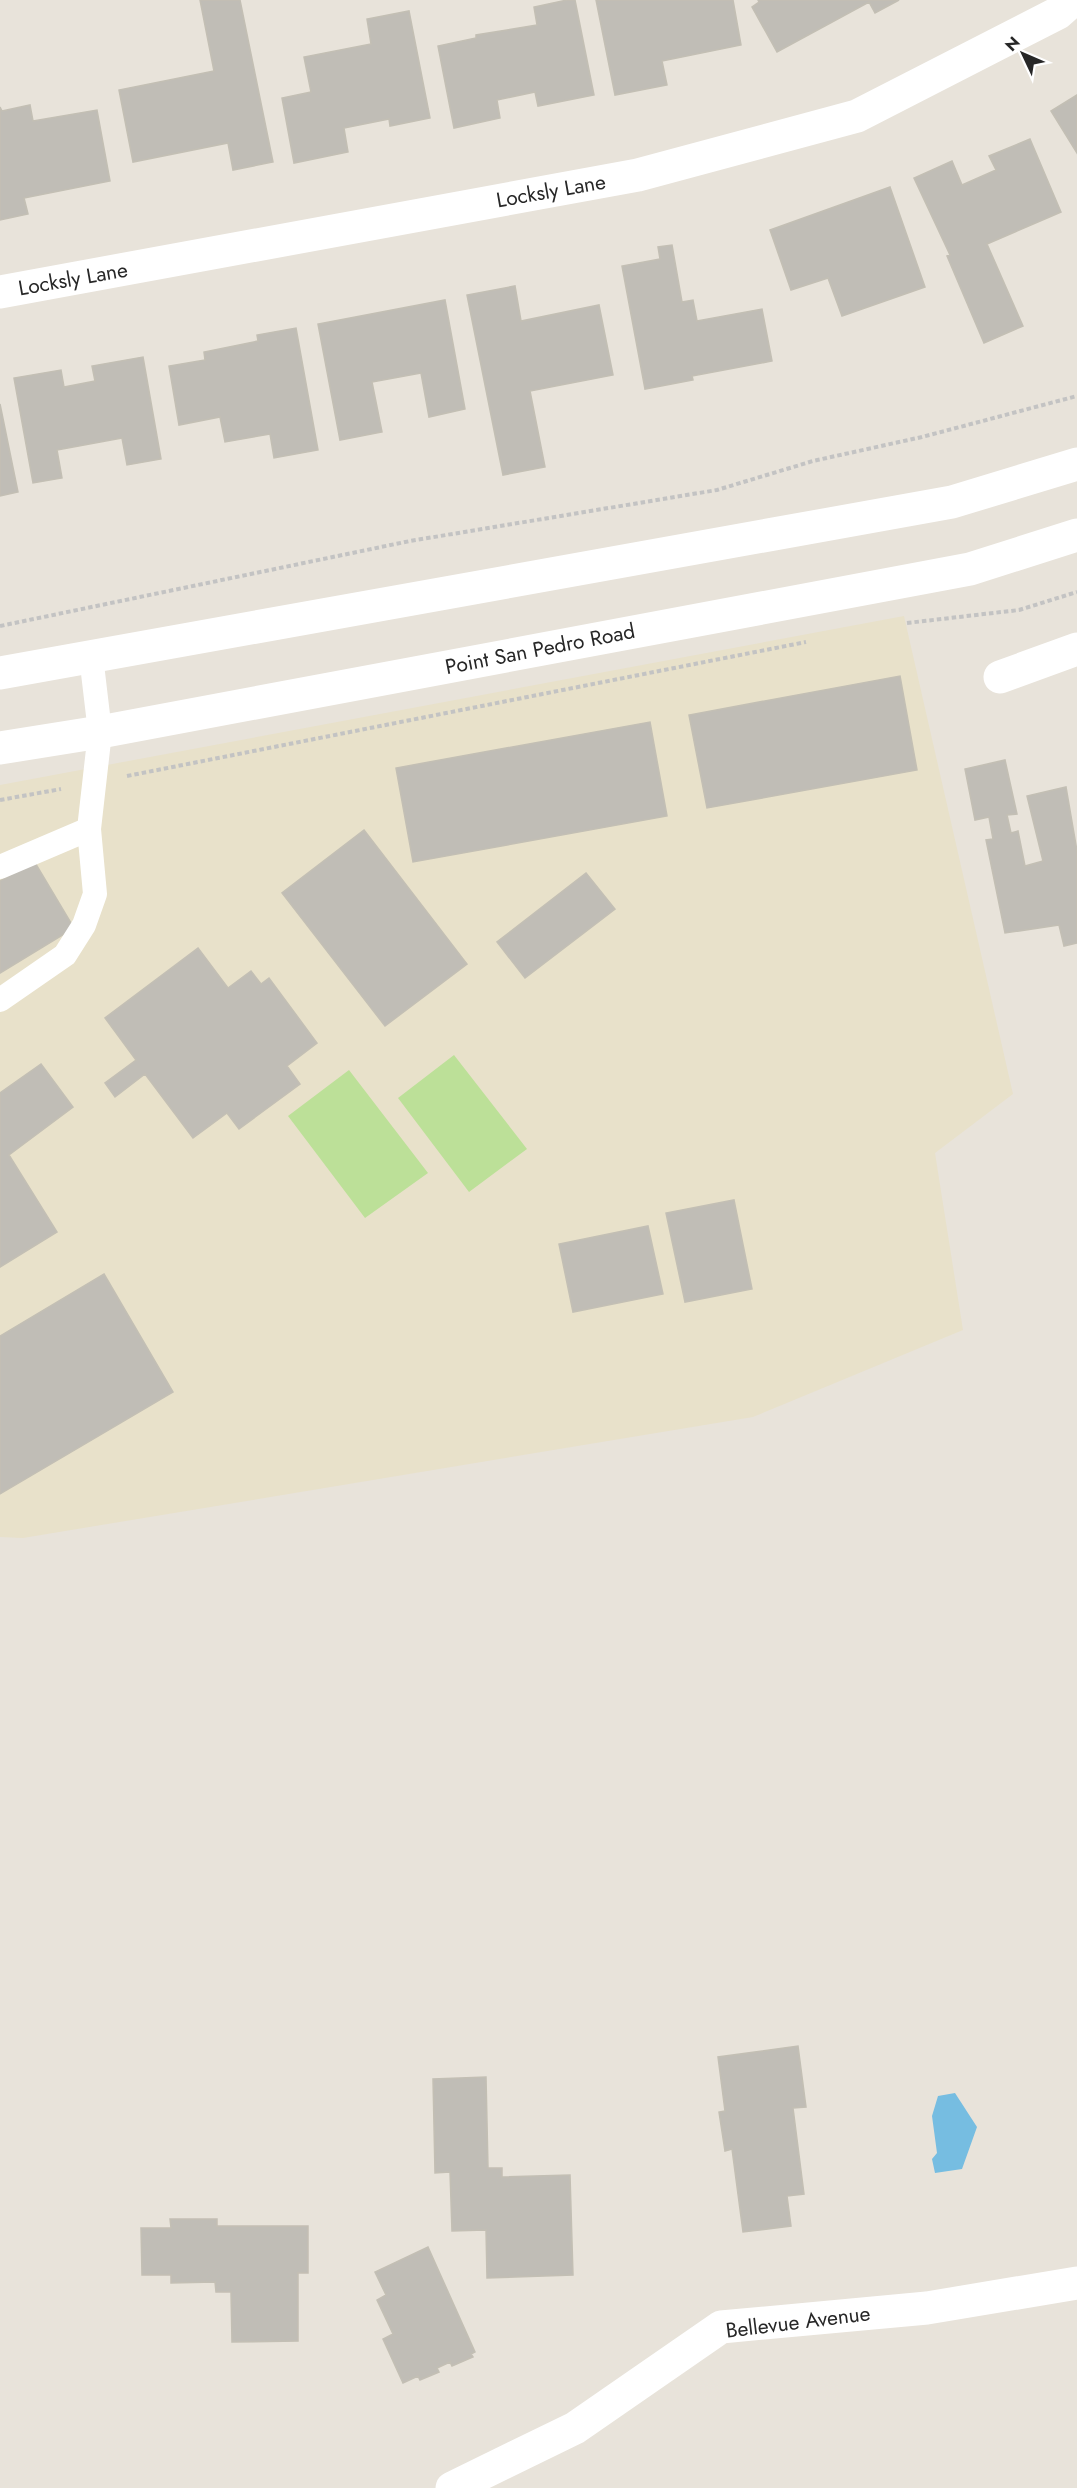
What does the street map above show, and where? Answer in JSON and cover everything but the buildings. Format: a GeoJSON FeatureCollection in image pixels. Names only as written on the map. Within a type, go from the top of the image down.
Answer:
{"type":"FeatureCollection","features":[{"type":"Feature","properties":{"kind":"main road","name":"Locksly Lane"},"geometry":{"type":"LineString","coordinates":[[0,292],[638,175],[857,116],[1058,13],[1073,0]]}},
{"type":"Feature","properties":{"kind":"main road"},"geometry":{"type":"LineString","coordinates":[[0,673],[952,502],[1077,464]]}},
{"type":"Feature","properties":{"kind":"main road","name":"Point San Pedro Road"},"geometry":{"type":"LineString","coordinates":[[0,748],[100,732],[970,569],[1077,535]]}},
{"type":"Feature","properties":{"kind":"main road"},"geometry":{"type":"LineString","coordinates":[[1000,677],[1077,649]]}},
{"type":"Feature","properties":{"kind":"main road","name":"Bellevue Avenue"},"geometry":{"type":"LineString","coordinates":[[452,2488],[575,2428],[721,2327],[927,2308],[1077,2283]]}},
{"type":"Feature","properties":{"kind":"lane"},"geometry":{"type":"LineString","coordinates":[[0,1000],[64,955],[84,925],[95,894],[89,829],[100,732],[91,656]]}},
{"type":"Feature","properties":{"kind":"lane"},"geometry":{"type":"LineString","coordinates":[[0,867],[89,829]]}},
{"type":"Feature","properties":{"kind":"path"},"geometry":{"type":"LineString","coordinates":[[0,626],[410,541],[717,489],[813,462],[922,437],[1077,396]]}},
{"type":"Feature","properties":{"kind":"path"},"geometry":{"type":"LineString","coordinates":[[896,623],[965,618],[1019,610],[1077,592]]}},
{"type":"Feature","properties":{"kind":"path"},"geometry":{"type":"LineString","coordinates":[[0,800],[815,640]]}},
{"type":"Feature","properties":{"kind":"shaded area"},"geometry":{"type":"Polygon","coordinates":[[[904,616],[1013,1094],[935,1153],[963,1330],[753,1417],[23,1538],[0,1537],[0,785],[904,616]]]}},
{"type":"Feature","properties":{"kind":"green space"},"geometry":{"type":"Polygon","coordinates":[[[454,1055],[527,1149],[469,1192],[398,1098],[454,1055]]]}},
{"type":"Feature","properties":{"kind":"green space"},"geometry":{"type":"Polygon","coordinates":[[[349,1070],[428,1173],[365,1218],[288,1116],[349,1070]]]}},
{"type":"Feature","properties":{"kind":"water"},"geometry":{"type":"Polygon","coordinates":[[[955,2093],[977,2127],[962,2169],[935,2173],[932,2159],[937,2153],[932,2116],[938,2096],[955,2093]]]}}]}
